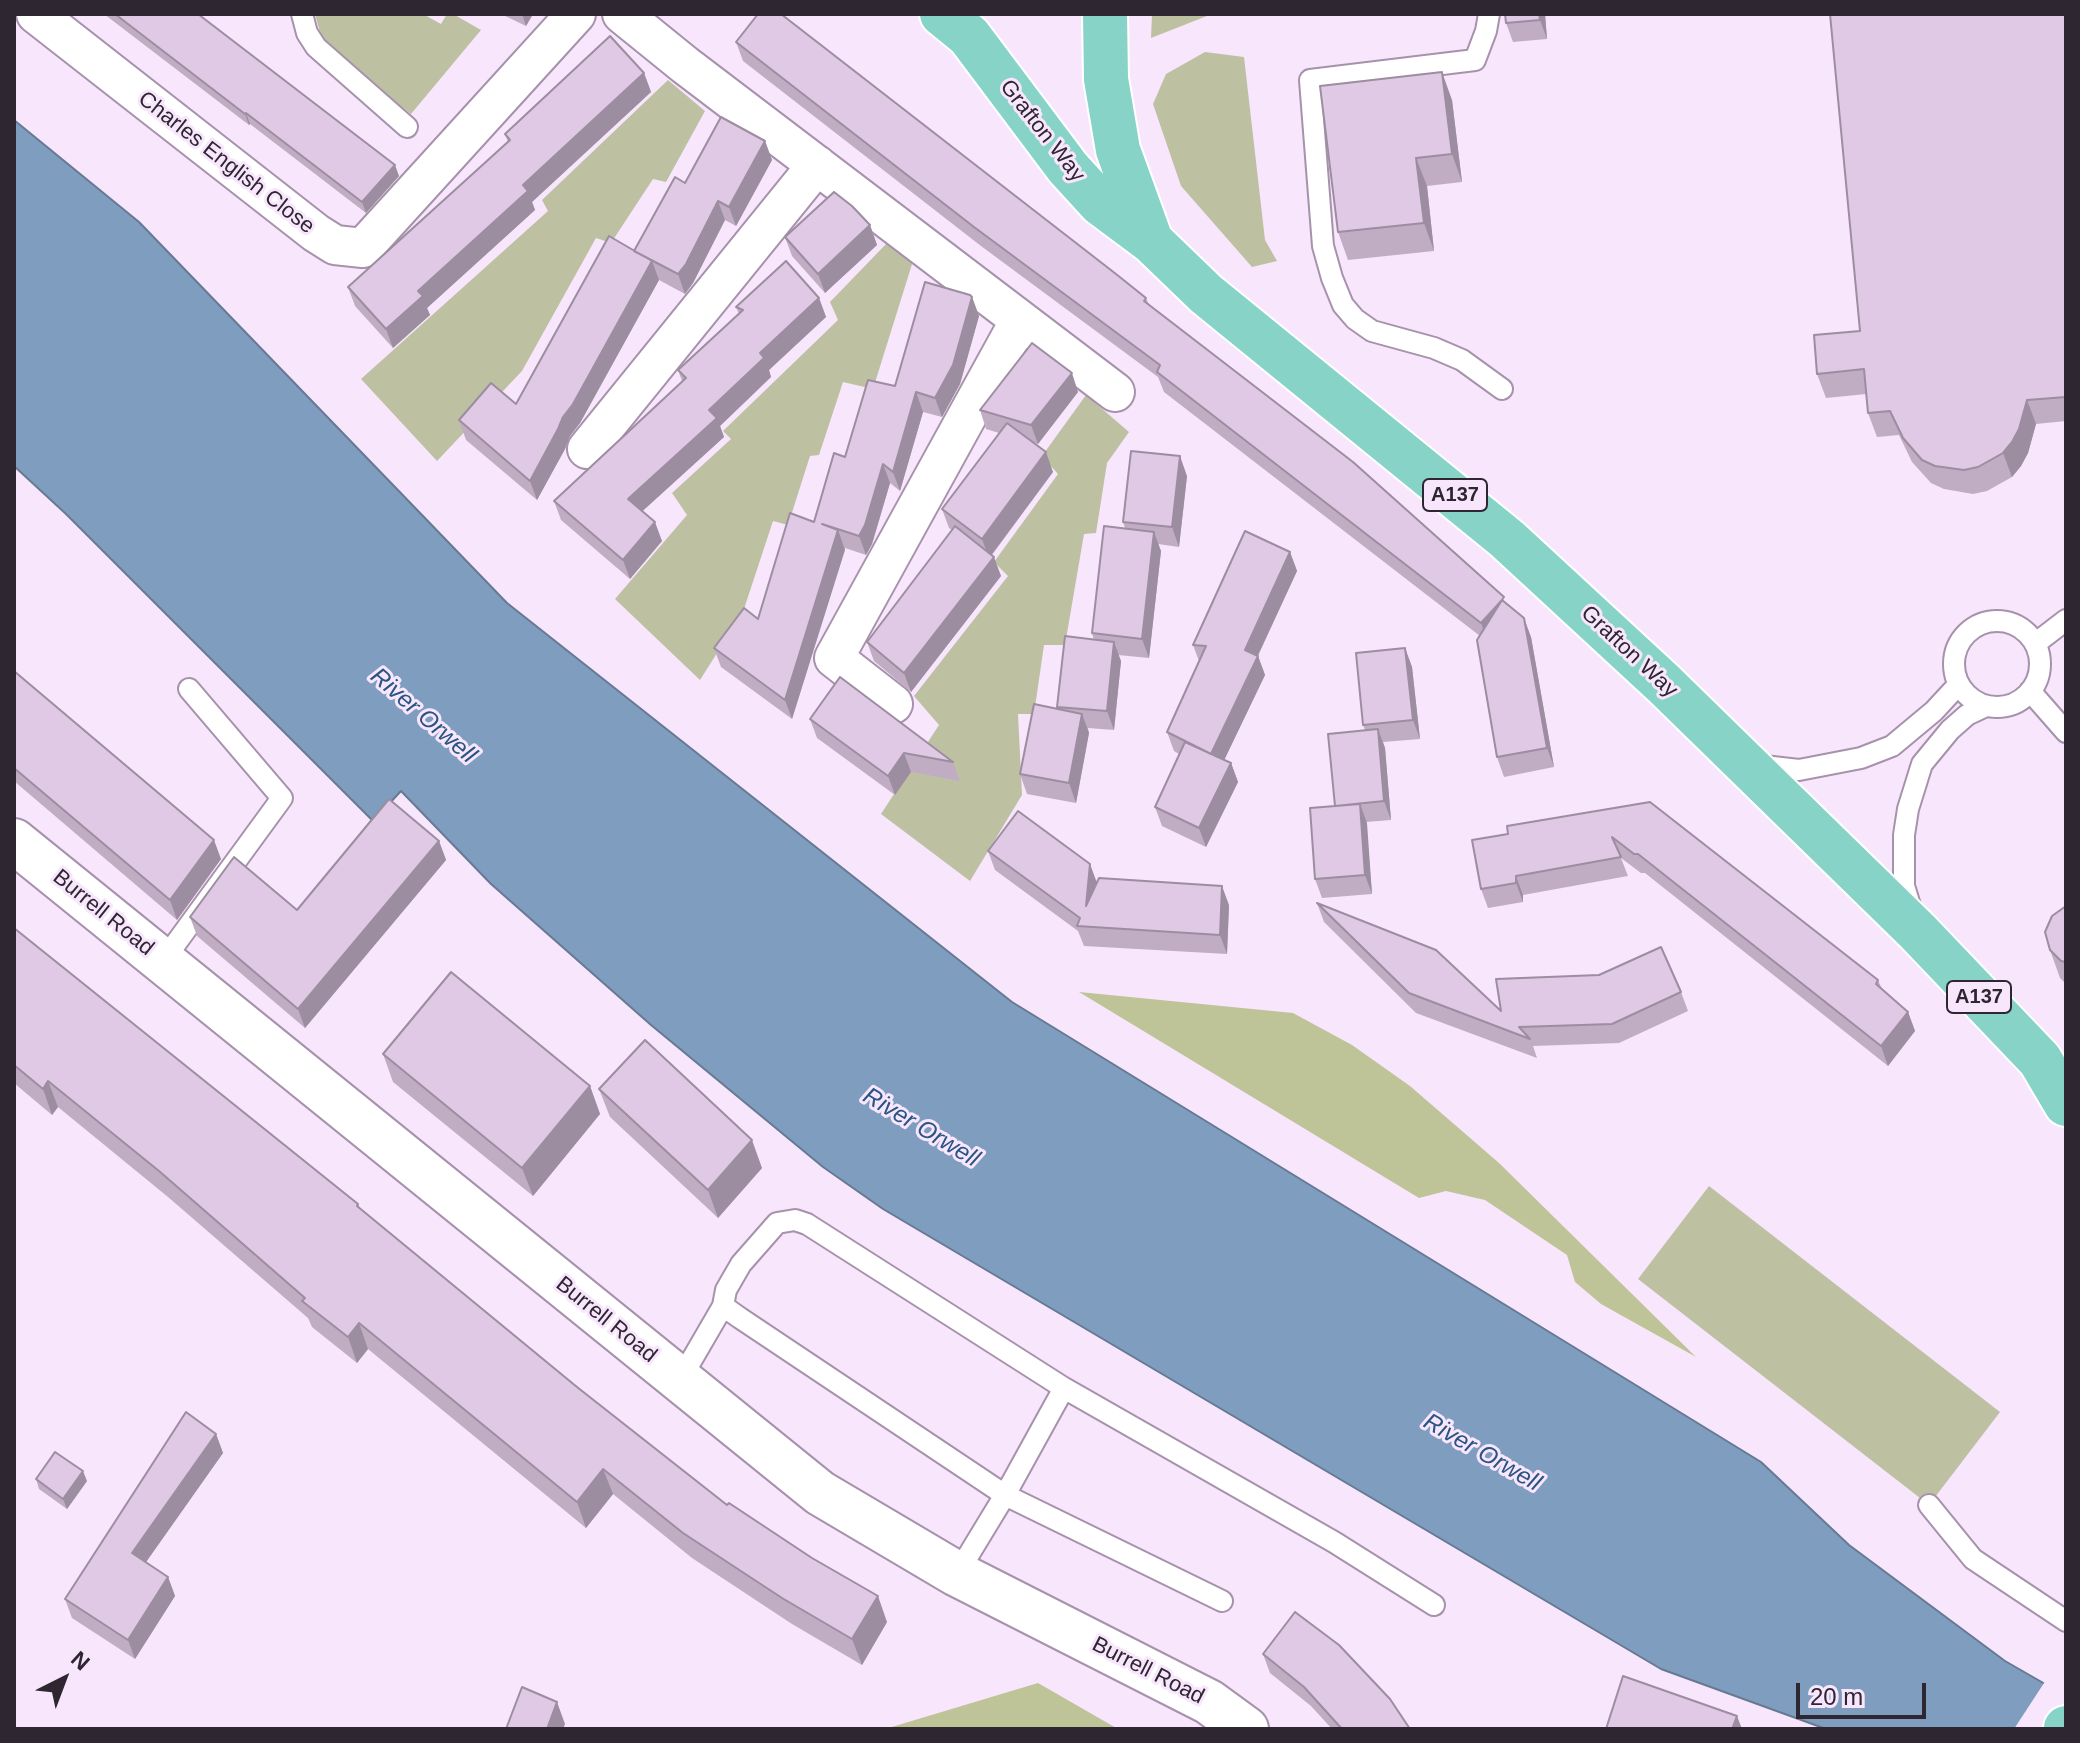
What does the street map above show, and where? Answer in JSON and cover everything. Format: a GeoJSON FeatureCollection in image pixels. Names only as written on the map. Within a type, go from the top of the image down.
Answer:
{"type":"FeatureCollection","features":[{"type":"Feature","properties":{"kind":"main road","name":"Grafton Way"},"geometry":{"type":"LineString","coordinates":[[942,14],[969,36],[1068,168],[1100,203],[1151,241],[1206,294],[1507,539],[1747,764],[2053,1068],[2066,1104]]}},
{"type":"Feature","properties":{"kind":"main road","name":"Grafton Way"},"geometry":{"type":"LineString","coordinates":[[1105,14],[1106,79],[1118,150],[1151,241]]}},
{"type":"Feature","properties":{"kind":"main road","name":"Burrell Road"},"geometry":{"type":"LineString","coordinates":[[14,841],[820,1493],[957,1574],[1209,1702],[1246,1729]]}},
{"type":"Feature","properties":{"kind":"street","name":"Charles English Close"},"geometry":{"type":"LineString","coordinates":[[36,14],[316,233],[335,245],[363,248],[576,14]]}},
{"type":"Feature","properties":{"kind":"street"},"geometry":{"type":"LineString","coordinates":[[622,14],[1115,392]]}},
{"type":"Feature","properties":{"kind":"street"},"geometry":{"type":"LineString","coordinates":[[587,449],[817,165]]}},
{"type":"Feature","properties":{"kind":"street"},"geometry":{"type":"LineString","coordinates":[[893,704],[834,658],[1020,320]]}},
{"type":"Feature","properties":{"kind":"lane"},"geometry":{"type":"LineString","coordinates":[[302,14],[307,33],[316,47],[407,127]]}},
{"type":"Feature","properties":{"kind":"lane"},"geometry":{"type":"LineString","coordinates":[[1489,14],[1475,60],[1310,80],[1323,246],[1343,305],[1355,319],[1372,331],[1434,348],[1462,360],[1502,389]]}},
{"type":"Feature","properties":{"kind":"lane"},"geometry":{"type":"LineString","coordinates":[[1918,932],[1904,886],[1903,854],[1908,809],[1922,764],[1950,730],[1967,715],[1986,706],[2013,704],[2030,691],[2040,672],[2040,657],[2036,643],[2027,631],[2014,623],[2000,620],[1985,622],[1971,628],[1956,647],[1953,660],[1959,684],[1965,694],[1986,706]]}},
{"type":"Feature","properties":{"kind":"lane"},"geometry":{"type":"LineString","coordinates":[[2036,643],[2066,620]]}},
{"type":"Feature","properties":{"kind":"lane"},"geometry":{"type":"LineString","coordinates":[[1747,764],[1799,770],[1861,758],[1892,746],[1934,711],[1959,684]]}},
{"type":"Feature","properties":{"kind":"lane"},"geometry":{"type":"LineString","coordinates":[[163,961],[282,798],[189,689]]}},
{"type":"Feature","properties":{"kind":"lane"},"geometry":{"type":"LineString","coordinates":[[2030,691],[2066,732]]}},
{"type":"Feature","properties":{"kind":"lane"},"geometry":{"type":"LineString","coordinates":[[680,1380],[723,1306],[726,1290],[741,1264],[777,1223],[795,1220],[807,1224],[1064,1388],[1334,1542],[1434,1605]]}},
{"type":"Feature","properties":{"kind":"lane"},"geometry":{"type":"LineString","coordinates":[[723,1306],[1005,1495],[1222,1601]]}},
{"type":"Feature","properties":{"kind":"lane"},"geometry":{"type":"LineString","coordinates":[[957,1574],[1064,1388]]}},
{"type":"Feature","properties":{"kind":"lane"},"geometry":{"type":"LineString","coordinates":[[1929,1505],[1973,1559],[2066,1621]]}},
{"type":"Feature","properties":{"kind":"green space"},"geometry":{"type":"Polygon","coordinates":[[[315,14],[423,14],[441,24],[447,14],[453,14],[481,30],[411,114],[333,53],[321,36],[315,14]]]}},
{"type":"Feature","properties":{"kind":"green space"},"geometry":{"type":"Polygon","coordinates":[[[1152,14],[1212,14],[1151,38],[1152,14]]]}},
{"type":"Feature","properties":{"kind":"green space"},"geometry":{"type":"Polygon","coordinates":[[[1205,52],[1244,57],[1265,240],[1277,261],[1252,267],[1181,186],[1153,104],[1166,74],[1205,52]]]}},
{"type":"Feature","properties":{"kind":"green space"},"geometry":{"type":"Polygon","coordinates":[[[668,80],[705,111],[666,182],[653,179],[611,243],[596,238],[522,371],[437,461],[361,379],[548,211],[542,200],[668,80]]]}},
{"type":"Feature","properties":{"kind":"green space"},"geometry":{"type":"Polygon","coordinates":[[[888,242],[913,261],[873,389],[843,382],[819,455],[810,456],[788,525],[773,521],[743,612],[700,680],[615,599],[687,515],[672,493],[731,439],[723,431],[838,320],[830,302],[888,242]]]}},
{"type":"Feature","properties":{"kind":"green space"},"geometry":{"type":"Polygon","coordinates":[[[1086,395],[1129,432],[1107,463],[1096,533],[1084,534],[1065,645],[1044,645],[1034,714],[1018,714],[1022,795],[970,881],[881,814],[939,725],[914,696],[1008,576],[994,562],[1058,474],[1042,456],[1086,395]]]}},
{"type":"Feature","properties":{"kind":"green space"},"geometry":{"type":"Polygon","coordinates":[[[1079,992],[1293,1013],[1352,1045],[1410,1086],[1499,1163],[1696,1357],[1601,1304],[1575,1282],[1567,1255],[1485,1200],[1446,1191],[1419,1198],[1079,992]]]}},
{"type":"Feature","properties":{"kind":"green space"},"geometry":{"type":"Polygon","coordinates":[[[1709,1186],[2000,1412],[1929,1505],[1638,1279],[1709,1186]]]}},
{"type":"Feature","properties":{"kind":"green space"},"geometry":{"type":"Polygon","coordinates":[[[1038,1683],[1118,1729],[885,1729],[1038,1683]]]}},
{"type":"Feature","properties":{"kind":"water","name":"River Orwell"},"geometry":{"type":"Polygon","coordinates":[[[14,120],[139,222],[507,603],[1012,1002],[1761,1462],[1849,1545],[2005,1661],[2066,1696],[2066,1729],[1826,1729],[1661,1669],[883,1209],[823,1167],[651,1025],[491,884],[401,791],[373,821],[66,514],[14,466],[14,120]]]}},
{"type":"Feature","properties":{"kind":"pier"},"geometry":{"type":"Polygon","coordinates":[[[2046,1680],[2066,1692],[2066,1729],[2014,1729],[2046,1680]]]}},
{"type":"Feature","properties":{"kind":"building"},"geometry":{"type":"Polygon","coordinates":[[[115,14],[198,14],[395,165],[362,202],[115,14]]]}},
{"type":"Feature","properties":{"kind":"building"},"geometry":{"type":"Polygon","coordinates":[[[758,14],[781,14],[1116,274],[1146,298],[1144,301],[1353,462],[1504,597],[1502,600],[1481,623],[1157,372],[1160,365],[974,227],[736,42],[758,14]]]}},
{"type":"Feature","properties":{"kind":"building"},"geometry":{"type":"Polygon","coordinates":[[[1505,14],[1539,14],[1540,20],[1506,23],[1505,14]]]}},
{"type":"Feature","properties":{"kind":"building"},"geometry":{"type":"Polygon","coordinates":[[[1830,14],[2066,14],[2066,397],[2027,400],[2012,442],[2003,453],[1978,467],[1964,470],[1935,466],[1922,460],[1903,438],[1890,411],[1868,413],[1864,369],[1817,374],[1814,335],[1860,331],[1830,14]]]}},
{"type":"Feature","properties":{"kind":"building"},"geometry":{"type":"Polygon","coordinates":[[[610,36],[644,73],[523,185],[528,191],[418,291],[423,296],[386,329],[348,287],[510,140],[505,134],[610,36]]]}},
{"type":"Feature","properties":{"kind":"building"},"geometry":{"type":"Polygon","coordinates":[[[1442,72],[1452,154],[1416,158],[1424,223],[1338,232],[1320,86],[1442,72]]]}},
{"type":"Feature","properties":{"kind":"building"},"geometry":{"type":"Polygon","coordinates":[[[721,117],[765,141],[729,207],[718,201],[678,274],[634,251],[675,177],[685,183],[721,117]]]}},
{"type":"Feature","properties":{"kind":"building"},"geometry":{"type":"Polygon","coordinates":[[[834,192],[870,225],[818,274],[785,237],[834,192]]]}},
{"type":"Feature","properties":{"kind":"building"},"geometry":{"type":"Polygon","coordinates":[[[609,236],[652,261],[530,481],[459,420],[491,383],[516,404],[609,236]]]}},
{"type":"Feature","properties":{"kind":"building"},"geometry":{"type":"Polygon","coordinates":[[[786,261],[819,298],[760,353],[764,358],[709,410],[717,418],[628,499],[655,522],[623,560],[554,501],[686,378],[678,370],[743,310],[736,307],[786,261]]]}},
{"type":"Feature","properties":{"kind":"building"},"geometry":{"type":"Polygon","coordinates":[[[925,282],[972,297],[953,365],[935,398],[916,392],[893,472],[883,464],[859,536],[822,524],[838,530],[785,700],[714,648],[744,608],[758,619],[790,513],[814,522],[834,453],[845,457],[868,380],[895,386],[925,282]]]}},
{"type":"Feature","properties":{"kind":"building"},"geometry":{"type":"Polygon","coordinates":[[[1032,343],[1072,373],[1031,425],[980,410],[1032,343]]]}},
{"type":"Feature","properties":{"kind":"building"},"geometry":{"type":"Polygon","coordinates":[[[1007,423],[1046,452],[982,539],[942,509],[1007,423]]]}},
{"type":"Feature","properties":{"kind":"building"},"geometry":{"type":"Polygon","coordinates":[[[1131,451],[1180,456],[1172,527],[1123,522],[1131,451]]]}},
{"type":"Feature","properties":{"kind":"building"},"geometry":{"type":"Polygon","coordinates":[[[955,526],[994,557],[904,673],[867,642],[955,526]]]}},
{"type":"Feature","properties":{"kind":"building"},"geometry":{"type":"Polygon","coordinates":[[[1104,526],[1154,532],[1142,639],[1092,633],[1104,526]]]}},
{"type":"Feature","properties":{"kind":"building"},"geometry":{"type":"Polygon","coordinates":[[[1245,531],[1290,552],[1245,650],[1258,656],[1211,754],[1167,732],[1206,646],[1193,645],[1245,531]]]}},
{"type":"Feature","properties":{"kind":"building"},"geometry":{"type":"Polygon","coordinates":[[[1502,600],[1524,618],[1547,748],[1497,757],[1477,640],[1502,600]]]}},
{"type":"Feature","properties":{"kind":"building"},"geometry":{"type":"Polygon","coordinates":[[[1065,636],[1114,642],[1107,711],[1057,707],[1065,636]]]}},
{"type":"Feature","properties":{"kind":"building"},"geometry":{"type":"Polygon","coordinates":[[[1405,648],[1413,720],[1363,725],[1356,653],[1405,648]]]}},
{"type":"Feature","properties":{"kind":"building"},"geometry":{"type":"Polygon","coordinates":[[[14,671],[214,840],[170,900],[14,768],[14,671]]]}},
{"type":"Feature","properties":{"kind":"building"},"geometry":{"type":"Polygon","coordinates":[[[840,677],[953,762],[904,753],[888,776],[810,719],[840,677]]]}},
{"type":"Feature","properties":{"kind":"building"},"geometry":{"type":"Polygon","coordinates":[[[1034,704],[1082,714],[1069,783],[1020,774],[1034,704]]]}},
{"type":"Feature","properties":{"kind":"building"},"geometry":{"type":"Polygon","coordinates":[[[1378,729],[1384,801],[1335,806],[1328,734],[1378,729]]]}},
{"type":"Feature","properties":{"kind":"building"},"geometry":{"type":"Polygon","coordinates":[[[1185,742],[1231,763],[1199,828],[1155,807],[1185,742]]]}},
{"type":"Feature","properties":{"kind":"building"},"geometry":{"type":"Polygon","coordinates":[[[389,799],[439,841],[298,1009],[190,917],[234,857],[297,910],[389,799]]]}},
{"type":"Feature","properties":{"kind":"building"},"geometry":{"type":"Polygon","coordinates":[[[1650,802],[1878,980],[1876,984],[1908,1012],[1881,1046],[1638,854],[1612,837],[1621,857],[1516,876],[1516,883],[1481,889],[1472,840],[1508,834],[1507,826],[1650,802]]]}},
{"type":"Feature","properties":{"kind":"building"},"geometry":{"type":"Polygon","coordinates":[[[1360,804],[1365,875],[1315,879],[1310,808],[1360,804]]]}},
{"type":"Feature","properties":{"kind":"building"},"geometry":{"type":"Polygon","coordinates":[[[1018,811],[1090,864],[1086,906],[1099,878],[1222,886],[1220,935],[1077,926],[1080,918],[988,851],[1018,811]]]}},
{"type":"Feature","properties":{"kind":"building"},"geometry":{"type":"Polygon","coordinates":[[[1317,903],[1436,950],[1501,1011],[1496,979],[1599,975],[1661,947],[1681,992],[1612,1024],[1519,1027],[1530,1039],[1409,993],[1317,903]]]}},
{"type":"Feature","properties":{"kind":"building"},"geometry":{"type":"Polygon","coordinates":[[[2066,906],[2066,962],[2050,950],[2045,932],[2052,916],[2066,906]]]}},
{"type":"Feature","properties":{"kind":"building"},"geometry":{"type":"Polygon","coordinates":[[[14,928],[358,1204],[577,1387],[727,1505],[729,1503],[812,1558],[878,1596],[852,1639],[782,1598],[683,1533],[603,1469],[577,1502],[359,1323],[348,1337],[302,1301],[305,1298],[159,1171],[48,1081],[43,1089],[14,1065],[14,928]]]}},
{"type":"Feature","properties":{"kind":"building"},"geometry":{"type":"Polygon","coordinates":[[[451,972],[590,1086],[522,1168],[383,1054],[451,972]]]}},
{"type":"Feature","properties":{"kind":"building"},"geometry":{"type":"Polygon","coordinates":[[[645,1040],[752,1140],[708,1190],[599,1089],[645,1040]]]}},
{"type":"Feature","properties":{"kind":"building"},"geometry":{"type":"Polygon","coordinates":[[[186,1412],[216,1434],[132,1553],[168,1577],[128,1640],[65,1599],[186,1412]]]}},
{"type":"Feature","properties":{"kind":"building"},"geometry":{"type":"Polygon","coordinates":[[[55,1452],[83,1471],[63,1499],[36,1479],[55,1452]]]}},
{"type":"Feature","properties":{"kind":"building"},"geometry":{"type":"Polygon","coordinates":[[[1295,1612],[1339,1645],[1390,1699],[1410,1729],[1342,1729],[1304,1687],[1263,1654],[1295,1612]]]}},
{"type":"Feature","properties":{"kind":"building"},"geometry":{"type":"Polygon","coordinates":[[[1623,1676],[1737,1716],[1732,1729],[1606,1729],[1623,1676]]]}},
{"type":"Feature","properties":{"kind":"building"},"geometry":{"type":"Polygon","coordinates":[[[522,1687],[557,1702],[547,1729],[506,1729],[522,1687]]]}}]}
